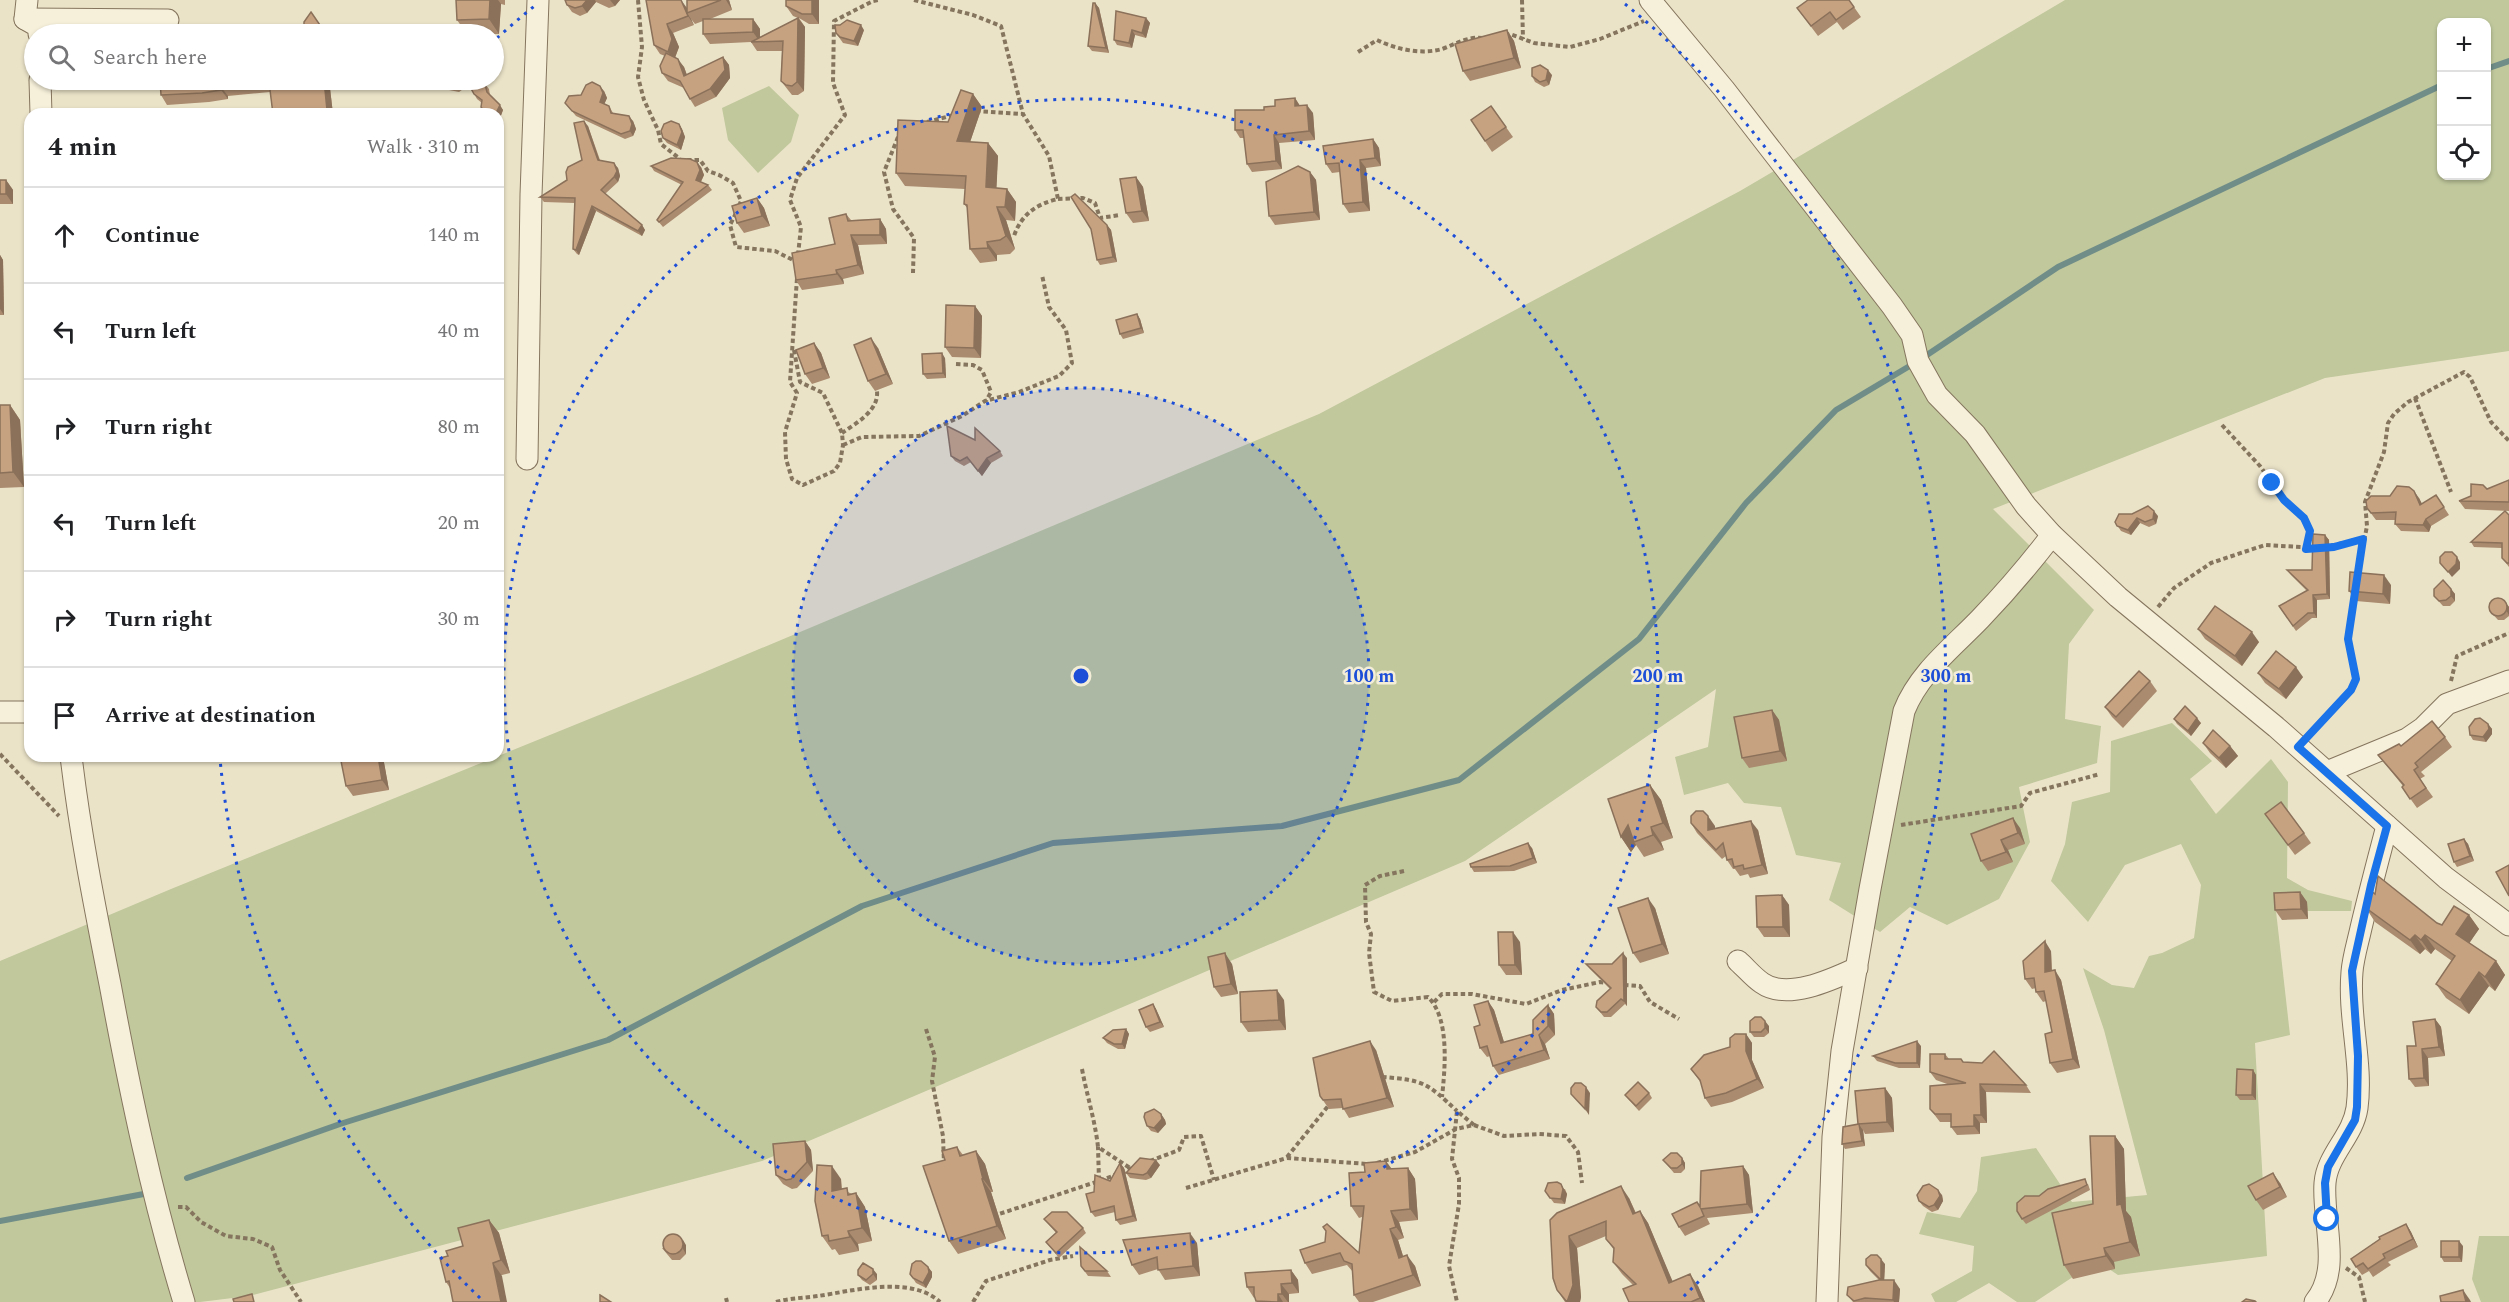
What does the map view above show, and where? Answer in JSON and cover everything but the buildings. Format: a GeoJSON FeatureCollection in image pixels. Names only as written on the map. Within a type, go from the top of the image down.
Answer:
{"type":"FeatureCollection","features":[{"type":"Feature","properties":{"kind":"street"},"geometry":{"type":"LineString","coordinates":[[527,459],[531,195],[538,0]]}},
{"type":"Feature","properties":{"kind":"street"},"geometry":{"type":"LineString","coordinates":[[1650,0],[1724,89],[1892,306],[1912,335],[1918,361],[1937,394],[1975,434],[2019,496],[2052,536],[2147,622],[2298,747],[2446,878],[2509,924]]}},
{"type":"Feature","properties":{"kind":"street"},"geometry":{"type":"LineString","coordinates":[[31,18],[168,20]]}},
{"type":"Feature","properties":{"kind":"street"},"geometry":{"type":"LineString","coordinates":[[40,90],[41,108]]}},
{"type":"Feature","properties":{"kind":"street"},"geometry":{"type":"LineString","coordinates":[[1827,1302],[1836,1101],[1842,1051],[1903,718],[1913,692],[1943,655],[1979,620],[2052,536]]}},
{"type":"Feature","properties":{"kind":"street"},"geometry":{"type":"LineString","coordinates":[[2327,772],[2407,739],[2423,728],[2447,704],[2509,681]]}},
{"type":"Feature","properties":{"kind":"street"},"geometry":{"type":"LineString","coordinates":[[0,712],[24,712]]}},
{"type":"Feature","properties":{"kind":"street"},"geometry":{"type":"LineString","coordinates":[[72,762],[82,840],[130,1091],[156,1207],[184,1302]]}},
{"type":"Feature","properties":{"kind":"street"},"geometry":{"type":"LineString","coordinates":[[2314,1302],[2324,1286],[2329,1255],[2325,1183],[2328,1167],[2355,1120],[2357,1107],[2358,1056],[2352,971],[2387,826]]}},
{"type":"Feature","properties":{"kind":"street"},"geometry":{"type":"LineString","coordinates":[[1738,961],[1764,984],[1778,990],[1824,984],[1857,968]]}},
{"type":"Feature","properties":{"kind":"path"},"geometry":{"type":"LineString","coordinates":[[638,0],[642,47],[638,77],[661,144],[678,159],[700,160],[708,171],[733,183],[741,201],[730,225],[736,247],[775,251],[797,261]]}},
{"type":"Feature","properties":{"kind":"path"},"geometry":{"type":"LineString","coordinates":[[794,350],[800,382],[823,393],[842,433],[843,445],[840,463],[834,471],[802,485],[792,479],[786,459],[785,432],[797,393],[790,382],[801,227],[790,200],[797,178],[845,115],[833,83],[834,21],[878,0]]}},
{"type":"Feature","properties":{"kind":"path"},"geometry":{"type":"LineString","coordinates":[[914,0],[973,15],[1001,26],[1023,114],[1049,156],[1058,199]]}},
{"type":"Feature","properties":{"kind":"path"},"geometry":{"type":"LineString","coordinates":[[1522,0],[1522,39]]}},
{"type":"Feature","properties":{"kind":"path"},"geometry":{"type":"LineString","coordinates":[[1499,36],[1510,34],[1534,43],[1570,47],[1600,39],[1649,19],[1666,18]]}},
{"type":"Feature","properties":{"kind":"path"},"geometry":{"type":"LineString","coordinates":[[1358,52],[1377,40],[1394,48],[1410,51],[1439,50],[1473,37],[1488,38]]}},
{"type":"Feature","properties":{"kind":"path"},"geometry":{"type":"LineString","coordinates":[[971,111],[1023,114]]}},
{"type":"Feature","properties":{"kind":"path"},"geometry":{"type":"LineString","coordinates":[[921,124],[960,113]]}},
{"type":"Feature","properties":{"kind":"path"},"geometry":{"type":"LineString","coordinates":[[902,129],[884,172],[893,209],[914,238],[913,273]]}},
{"type":"Feature","properties":{"kind":"path"},"geometry":{"type":"LineString","coordinates":[[1014,236],[1018,224],[1041,203],[1058,199],[1083,198],[1095,203],[1100,218],[1120,215]]}},
{"type":"Feature","properties":{"kind":"path"},"geometry":{"type":"LineString","coordinates":[[843,445],[862,437],[920,436],[962,416],[985,401],[1019,392],[1059,376],[1072,363],[1066,330],[1049,307],[1042,275]]}},
{"type":"Feature","properties":{"kind":"path"},"geometry":{"type":"LineString","coordinates":[[956,364],[973,365],[982,370],[991,392],[985,401]]}},
{"type":"Feature","properties":{"kind":"path"},"geometry":{"type":"LineString","coordinates":[[2298,747],[2351,690],[2356,679],[2348,639],[2367,526],[2365,502],[2384,452],[2388,423],[2394,414],[2415,398],[2464,372],[2470,377],[2491,422],[2509,441]]}},
{"type":"Feature","properties":{"kind":"path"},"geometry":{"type":"LineString","coordinates":[[842,433],[866,417],[878,398],[877,391]]}},
{"type":"Feature","properties":{"kind":"path"},"geometry":{"type":"LineString","coordinates":[[2415,398],[2451,492]]}},
{"type":"Feature","properties":{"kind":"path"},"geometry":{"type":"LineString","coordinates":[[2222,425],[2260,466],[2284,500],[2304,518],[2310,531],[2306,549]]}},
{"type":"Feature","properties":{"kind":"path"},"geometry":{"type":"LineString","coordinates":[[2147,622],[2174,588],[2211,563],[2265,546],[2306,549],[2334,547],[2363,539]]}},
{"type":"Feature","properties":{"kind":"path"},"geometry":{"type":"LineString","coordinates":[[2457,656],[2509,633]]}},
{"type":"Feature","properties":{"kind":"path"},"geometry":{"type":"LineString","coordinates":[[0,754],[82,840]]}},
{"type":"Feature","properties":{"kind":"path"},"geometry":{"type":"LineString","coordinates":[[1882,828],[2021,806],[2031,793],[2100,774]]}},
{"type":"Feature","properties":{"kind":"path"},"geometry":{"type":"LineString","coordinates":[[1404,871],[1380,876],[1365,885],[1366,922],[1371,934],[1369,953],[1374,992],[1392,1001],[1428,997],[1434,1002],[1443,1026],[1445,1070],[1442,1097]]}},
{"type":"Feature","properties":{"kind":"path"},"geometry":{"type":"LineString","coordinates":[[1434,1002],[1442,994],[1452,994],[1503,999],[1526,1004],[1562,990],[1600,982],[1610,983]]}},
{"type":"Feature","properties":{"kind":"path"},"geometry":{"type":"LineString","coordinates":[[1620,984],[1640,986],[1650,1002],[1679,1019]]}},
{"type":"Feature","properties":{"kind":"path"},"geometry":{"type":"LineString","coordinates":[[926,1029],[935,1057],[932,1081],[943,1136],[945,1172]]}},
{"type":"Feature","properties":{"kind":"path"},"geometry":{"type":"LineString","coordinates":[[1082,1069],[1087,1098],[1095,1119],[1100,1181]]}},
{"type":"Feature","properties":{"kind":"path"},"geometry":{"type":"LineString","coordinates":[[1380,1077],[1407,1079],[1430,1086],[1474,1125],[1504,1136],[1539,1134],[1566,1136],[1578,1152],[1582,1183]]}},
{"type":"Feature","properties":{"kind":"path"},"geometry":{"type":"LineString","coordinates":[[1287,1158],[1333,1100]]}},
{"type":"Feature","properties":{"kind":"path"},"geometry":{"type":"LineString","coordinates":[[1457,1111],[1452,1159],[1459,1178],[1459,1203],[1449,1266],[1457,1302]]}},
{"type":"Feature","properties":{"kind":"path"},"geometry":{"type":"LineString","coordinates":[[1186,1188],[1287,1158],[1373,1164],[1415,1152],[1456,1129],[1474,1125]]}},
{"type":"Feature","properties":{"kind":"path"},"geometry":{"type":"LineString","coordinates":[[990,1217],[1100,1181],[1179,1150],[1184,1137],[1201,1136],[1214,1180]]}},
{"type":"Feature","properties":{"kind":"path"},"geometry":{"type":"LineString","coordinates":[[1098,1147],[1131,1168]]}},
{"type":"Feature","properties":{"kind":"path"},"geometry":{"type":"LineString","coordinates":[[156,1207],[186,1207],[201,1222],[226,1236],[253,1239],[272,1247],[280,1270],[301,1302]]}},
{"type":"Feature","properties":{"kind":"path"},"geometry":{"type":"LineString","coordinates":[[2329,1255],[2359,1277],[2365,1302]]}},
{"type":"Feature","properties":{"kind":"path"},"geometry":{"type":"LineString","coordinates":[[973,1302],[986,1281],[1050,1260],[1073,1256]]}},
{"type":"Feature","properties":{"kind":"path"},"geometry":{"type":"LineString","coordinates":[[776,1302],[848,1290],[905,1288],[933,1296],[940,1302]]}},
{"type":"Feature","properties":{"kind":"green space"},"geometry":{"type":"Polygon","coordinates":[[[2065,0],[2509,0],[2509,351],[2325,378],[1993,509],[2094,610],[2069,644],[2065,719],[2101,726],[2097,763],[2019,787],[2030,842],[1999,899],[1947,925],[1910,907],[1880,932],[1829,900],[1841,863],[1796,855],[1781,807],[1744,803],[1728,783],[1684,795],[1675,757],[1708,747],[1716,689],[1465,861],[762,1161],[249,1296],[200,1302],[0,1302],[0,961],[483,762],[504,762],[504,754],[700,674],[1319,414],[1740,191],[2065,0]]]}},
{"type":"Feature","properties":{"kind":"green space"},"geometry":{"type":"Polygon","coordinates":[[[769,86],[799,115],[791,142],[758,173],[728,140],[722,108],[769,86]]]}},
{"type":"Feature","properties":{"kind":"green space"},"geometry":{"type":"Polygon","coordinates":[[[2172,723],[2212,761],[2190,779],[2216,814],[2271,759],[2288,782],[2287,878],[2308,890],[2352,901],[2351,911],[2276,911],[2290,1035],[2255,1043],[2267,1256],[2118,1275],[2097,1261],[2035,1302],[2017,1302],[1989,1283],[1956,1302],[1935,1302],[1931,1294],[1972,1271],[1974,1246],[1919,1234],[1927,1212],[1960,1218],[1977,1191],[1981,1157],[2036,1148],[2072,1202],[2147,1195],[2104,1030],[2083,968],[2112,985],[2134,988],[2149,956],[2162,953],[2194,938],[2201,885],[2181,844],[2125,865],[2088,922],[2051,881],[2065,844],[2072,802],[2110,792],[2111,741],[2172,723]]]}},
{"type":"Feature","properties":{"kind":"green space"},"geometry":{"type":"Polygon","coordinates":[[[2479,1236],[2509,1236],[2509,1302],[2481,1302],[2472,1279],[2479,1236]]]}},
{"type":"Feature","properties":{"kind":"waterway"},"geometry":{"type":"LineString","coordinates":[[2491,67],[2509,61]]}},
{"type":"Feature","properties":{"kind":"waterway"},"geometry":{"type":"LineString","coordinates":[[187,1178],[340,1124],[608,1040],[862,906],[1053,843],[1282,826],[1459,780],[1639,639],[1746,503],[1836,410],[1918,361],[2058,267],[2437,87]]}},
{"type":"Feature","properties":{"kind":"waterway"},"geometry":{"type":"LineString","coordinates":[[0,1221],[149,1193]]}},
{"type":"Feature","properties":{"kind":"route"},"geometry":{"type":"LineString","coordinates":[[2272,483],[2284,500],[2304,518],[2310,531],[2306,549],[2334,547],[2363,539],[2349,617],[2348,639],[2356,679],[2351,690],[2298,747],[2387,826],[2352,971],[2352,998],[2358,1056],[2357,1107],[2355,1120],[2328,1167],[2325,1183],[2327,1219]]}}]}
